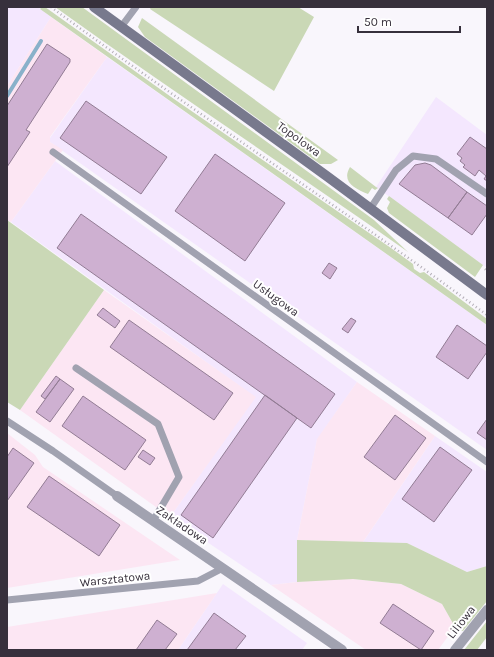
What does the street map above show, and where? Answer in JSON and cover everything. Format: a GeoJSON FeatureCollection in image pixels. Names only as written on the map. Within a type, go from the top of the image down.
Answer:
{"type":"FeatureCollection","features":[{"type":"Feature","properties":{"kind":"main road","name":"Topolowa"},"geometry":{"type":"LineString","coordinates":[[94,7],[487,295]]}},
{"type":"Feature","properties":{"kind":"street","name":"Zakładowa"},"geometry":{"type":"LineString","coordinates":[[117,496],[342,650]]}},
{"type":"Feature","properties":{"kind":"street","name":"Liliowa"},"geometry":{"type":"LineString","coordinates":[[455,650],[487,610]]}},
{"type":"Feature","properties":{"kind":"lane"},"geometry":{"type":"LineString","coordinates":[[121,27],[136,7]]}},
{"type":"Feature","properties":{"kind":"lane","name":"Usługowa"},"geometry":{"type":"LineString","coordinates":[[53,152],[487,462]]}},
{"type":"Feature","properties":{"kind":"lane"},"geometry":{"type":"LineString","coordinates":[[370,209],[396,170],[413,156],[436,159],[487,194]]}},
{"type":"Feature","properties":{"kind":"lane"},"geometry":{"type":"LineString","coordinates":[[76,368],[158,424],[178,477],[153,521]]}},
{"type":"Feature","properties":{"kind":"lane","name":"Zakładowa"},"geometry":{"type":"LineString","coordinates":[[7,421],[117,496]]}},
{"type":"Feature","properties":{"kind":"lane","name":"Warsztatowa"},"geometry":{"type":"LineString","coordinates":[[7,600],[198,581],[223,568]]}},
{"type":"Feature","properties":{"kind":"path"},"geometry":{"type":"LineString","coordinates":[[51,7],[128,64],[323,197],[487,315]]}},
{"type":"Feature","properties":{"kind":"shaded area"},"geometry":{"type":"Polygon","coordinates":[[[7,7],[38,7],[51,17],[7,86],[7,7]]]}},
{"type":"Feature","properties":{"kind":"shaded area"},"geometry":{"type":"Polygon","coordinates":[[[51,17],[107,57],[50,137],[50,142],[63,150],[11,222],[7,220],[7,86],[51,17]]]}},
{"type":"Feature","properties":{"kind":"shaded area"},"geometry":{"type":"Polygon","coordinates":[[[107,57],[487,325],[487,450],[50,142],[50,138],[107,57]]]}},
{"type":"Feature","properties":{"kind":"shaded area"},"geometry":{"type":"Polygon","coordinates":[[[436,97],[487,135],[487,268],[376,187],[436,97]]]}},
{"type":"Feature","properties":{"kind":"shaded area"},"geometry":{"type":"Polygon","coordinates":[[[55,161],[357,382],[317,440],[297,540],[297,582],[271,585],[170,517],[255,397],[11,222],[55,161]]]}},
{"type":"Feature","properties":{"kind":"shaded area"},"geometry":{"type":"Polygon","coordinates":[[[104,290],[256,397],[170,517],[20,410],[104,290]]]}},
{"type":"Feature","properties":{"kind":"shaded area"},"geometry":{"type":"Polygon","coordinates":[[[357,382],[435,436],[363,542],[297,540],[317,439],[357,382]]]}},
{"type":"Feature","properties":{"kind":"shaded area"},"geometry":{"type":"Polygon","coordinates":[[[7,433],[35,455],[43,467],[180,560],[7,588],[7,433]]]}},
{"type":"Feature","properties":{"kind":"shaded area"},"geometry":{"type":"Polygon","coordinates":[[[435,436],[487,472],[487,566],[467,572],[407,543],[363,542],[435,436]]]}},
{"type":"Feature","properties":{"kind":"shaded area"},"geometry":{"type":"Polygon","coordinates":[[[323,579],[353,579],[401,584],[442,604],[455,627],[438,650],[366,650],[271,585],[323,579]]]}},
{"type":"Feature","properties":{"kind":"shaded area"},"geometry":{"type":"Polygon","coordinates":[[[223,584],[307,643],[302,650],[178,650],[223,584]]]}},
{"type":"Feature","properties":{"kind":"shaded area"},"geometry":{"type":"Polygon","coordinates":[[[217,593],[178,650],[7,650],[7,627],[217,593]]]}},
{"type":"Feature","properties":{"kind":"green space"},"geometry":{"type":"Polygon","coordinates":[[[45,7],[174,99],[391,248],[413,264],[414,269],[420,273],[424,272],[487,319],[487,325],[40,9],[45,7]]]}},
{"type":"Feature","properties":{"kind":"green space"},"geometry":{"type":"Polygon","coordinates":[[[55,7],[82,7],[374,220],[408,252],[143,69],[55,7]]]}},
{"type":"Feature","properties":{"kind":"green space"},"geometry":{"type":"Polygon","coordinates":[[[151,7],[298,7],[314,17],[274,91],[150,9],[151,7]]]}},
{"type":"Feature","properties":{"kind":"green space"},"geometry":{"type":"Polygon","coordinates":[[[142,18],[338,160],[331,164],[320,164],[145,37],[138,27],[142,18]]]}},
{"type":"Feature","properties":{"kind":"green space"},"geometry":{"type":"Polygon","coordinates":[[[350,167],[378,188],[375,190],[372,188],[368,194],[354,187],[348,181],[347,177],[350,167]]]}},
{"type":"Feature","properties":{"kind":"green space"},"geometry":{"type":"Polygon","coordinates":[[[389,196],[483,265],[475,277],[389,213],[387,208],[390,202],[387,199],[389,196]]]}},
{"type":"Feature","properties":{"kind":"green space"},"geometry":{"type":"Polygon","coordinates":[[[7,220],[104,290],[20,410],[7,402],[7,220]]]}},
{"type":"Feature","properties":{"kind":"green space"},"geometry":{"type":"Polygon","coordinates":[[[297,540],[407,543],[467,572],[487,566],[487,601],[463,631],[453,630],[455,627],[442,604],[401,584],[353,579],[297,582],[297,540]]]}},
{"type":"Feature","properties":{"kind":"green space"},"geometry":{"type":"Polygon","coordinates":[[[487,621],[487,637],[477,650],[464,650],[487,621]]]}},
{"type":"Feature","properties":{"kind":"building"},"geometry":{"type":"Polygon","coordinates":[[[47,44],[70,59],[70,62],[26,130],[30,132],[7,167],[7,106],[47,44]]]}},
{"type":"Feature","properties":{"kind":"building"},"geometry":{"type":"Polygon","coordinates":[[[86,101],[167,157],[141,194],[60,138],[86,101]]]}},
{"type":"Feature","properties":{"kind":"building"},"geometry":{"type":"Polygon","coordinates":[[[470,137],[487,149],[487,181],[484,179],[486,176],[479,170],[475,176],[463,167],[465,165],[460,161],[462,158],[457,154],[470,137]]]}},
{"type":"Feature","properties":{"kind":"building"},"geometry":{"type":"Polygon","coordinates":[[[215,154],[285,203],[245,261],[175,211],[215,154]]]}},
{"type":"Feature","properties":{"kind":"building"},"geometry":{"type":"Polygon","coordinates":[[[425,163],[431,165],[467,192],[448,218],[399,184],[415,165],[425,163]]]}},
{"type":"Feature","properties":{"kind":"building"},"geometry":{"type":"Polygon","coordinates":[[[467,192],[487,206],[487,214],[472,235],[448,218],[467,192]]]}},
{"type":"Feature","properties":{"kind":"building"},"geometry":{"type":"Polygon","coordinates":[[[81,214],[335,394],[311,428],[57,248],[81,214]]]}},
{"type":"Feature","properties":{"kind":"building"},"geometry":{"type":"Polygon","coordinates":[[[329,263],[337,268],[330,279],[322,273],[329,263]]]}},
{"type":"Feature","properties":{"kind":"building"},"geometry":{"type":"Polygon","coordinates":[[[103,308],[120,321],[115,328],[97,315],[103,308]]]}},
{"type":"Feature","properties":{"kind":"building"},"geometry":{"type":"Polygon","coordinates":[[[351,318],[356,321],[348,333],[342,329],[351,318]]]}},
{"type":"Feature","properties":{"kind":"building"},"geometry":{"type":"Polygon","coordinates":[[[129,320],[233,393],[214,420],[110,347],[129,320]]]}},
{"type":"Feature","properties":{"kind":"building"},"geometry":{"type":"Polygon","coordinates":[[[457,325],[487,346],[487,352],[468,379],[436,357],[457,325]]]}},
{"type":"Feature","properties":{"kind":"building"},"geometry":{"type":"Polygon","coordinates":[[[56,376],[60,379],[45,399],[41,396],[56,376]]]}},
{"type":"Feature","properties":{"kind":"building"},"geometry":{"type":"Polygon","coordinates":[[[60,379],[74,389],[50,422],[36,412],[60,379]]]}},
{"type":"Feature","properties":{"kind":"building"},"geometry":{"type":"Polygon","coordinates":[[[265,395],[297,418],[213,538],[181,515],[265,395]]]}},
{"type":"Feature","properties":{"kind":"building"},"geometry":{"type":"Polygon","coordinates":[[[83,396],[146,440],[125,470],[62,426],[83,396]]]}},
{"type":"Feature","properties":{"kind":"building"},"geometry":{"type":"Polygon","coordinates":[[[395,415],[426,438],[395,480],[364,457],[395,415]]]}},
{"type":"Feature","properties":{"kind":"building"},"geometry":{"type":"Polygon","coordinates":[[[487,419],[487,440],[477,433],[487,419]]]}},
{"type":"Feature","properties":{"kind":"building"},"geometry":{"type":"Polygon","coordinates":[[[440,447],[472,470],[434,522],[402,499],[440,447]]]}},
{"type":"Feature","properties":{"kind":"building"},"geometry":{"type":"Polygon","coordinates":[[[13,448],[34,463],[7,501],[7,457],[13,448]]]}},
{"type":"Feature","properties":{"kind":"building"},"geometry":{"type":"Polygon","coordinates":[[[143,450],[155,458],[150,465],[138,457],[143,450]]]}},
{"type":"Feature","properties":{"kind":"building"},"geometry":{"type":"Polygon","coordinates":[[[49,476],[120,525],[99,556],[27,507],[49,476]]]}},
{"type":"Feature","properties":{"kind":"building"},"geometry":{"type":"Polygon","coordinates":[[[393,604],[434,631],[421,650],[380,623],[393,604]]]}},
{"type":"Feature","properties":{"kind":"building"},"geometry":{"type":"Polygon","coordinates":[[[214,613],[246,636],[235,650],[187,650],[214,613]]]}},
{"type":"Feature","properties":{"kind":"building"},"geometry":{"type":"Polygon","coordinates":[[[157,620],[177,634],[165,650],[136,650],[157,620]]]}},
{"type":"Feature","properties":{"kind":"waterway"},"geometry":{"type":"LineString","coordinates":[[7,96],[41,41]]}}]}
